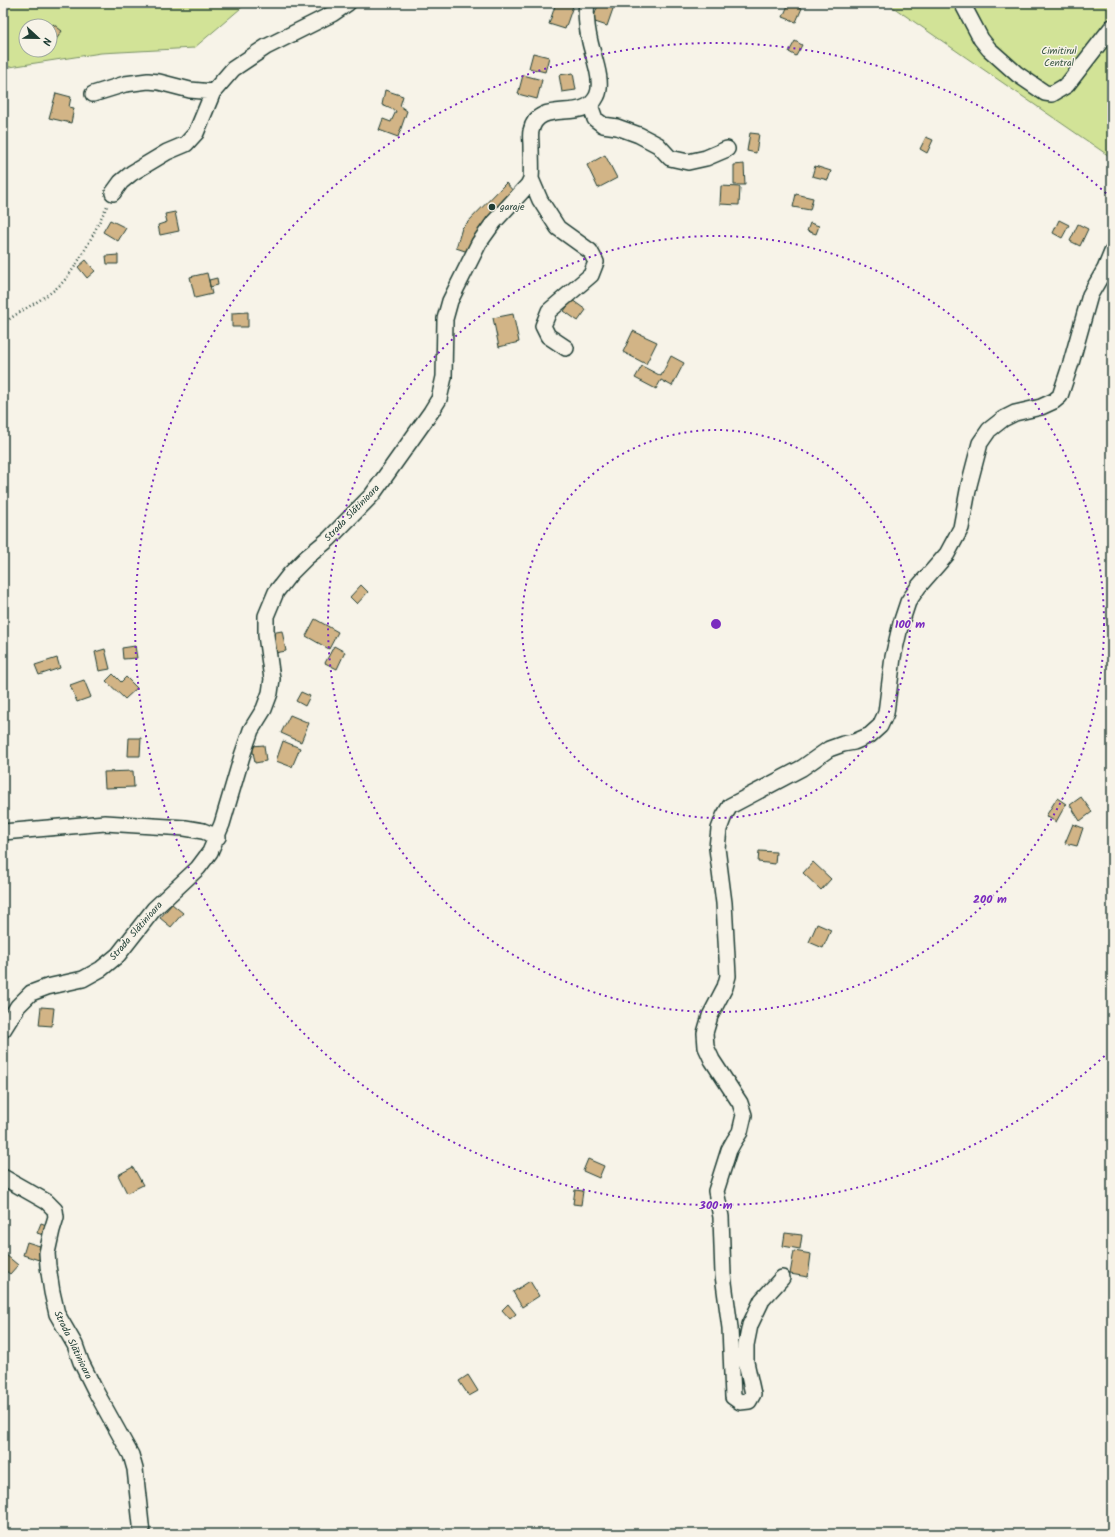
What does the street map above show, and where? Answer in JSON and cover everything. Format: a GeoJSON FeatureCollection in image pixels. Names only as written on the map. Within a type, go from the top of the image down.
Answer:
{"type":"FeatureCollection","features":[{"type":"Feature","properties":{"kind":"street"},"geometry":{"type":"LineString","coordinates":[[113,193],[120,182],[132,173],[167,152],[186,144],[196,133],[214,92],[233,69],[266,47],[332,14],[348,3]]}},
{"type":"Feature","properties":{"kind":"street"},"geometry":{"type":"LineString","coordinates":[[566,348],[548,336],[543,326],[549,310],[591,275],[596,262],[590,251],[558,228],[540,200],[531,180],[530,132],[535,120],[545,113],[582,109],[590,105],[598,95],[599,81],[589,34],[586,13],[587,3]]}},
{"type":"Feature","properties":{"kind":"street"},"geometry":{"type":"LineString","coordinates":[[962,3],[981,39],[989,50],[1012,70],[1045,93],[1052,94],[1067,85],[1112,27]]}},
{"type":"Feature","properties":{"kind":"street"},"geometry":{"type":"LineString","coordinates":[[93,94],[125,84],[148,81],[160,82],[190,90],[214,92]]}},
{"type":"Feature","properties":{"kind":"street"},"geometry":{"type":"LineString","coordinates":[[590,105],[595,119],[603,125],[617,127],[639,134],[658,145],[670,158],[688,162],[706,158],[727,149]]}},
{"type":"Feature","properties":{"kind":"street","name":"Strada Slătinioara"},"geometry":{"type":"LineString","coordinates":[[3,1030],[18,1006],[31,993],[47,987],[83,979],[101,969],[118,955],[154,909],[198,868],[210,852],[218,837],[249,737],[264,709],[270,693],[272,679],[266,635],[266,616],[276,592],[290,574],[372,495],[431,412],[439,399],[444,377],[445,319],[450,301],[479,243],[494,222],[531,180]]}},
{"type":"Feature","properties":{"kind":"street"},"geometry":{"type":"LineString","coordinates":[[782,1278],[762,1300],[750,1325],[746,1345],[746,1362],[753,1394],[749,1401],[740,1402],[733,1397],[730,1328],[723,1275],[721,1217],[716,1191],[729,1150],[740,1132],[744,1115],[740,1103],[706,1047],[705,1033],[710,1016],[725,988],[728,976],[724,903],[717,848],[719,829],[730,806],[802,768],[829,749],[854,742],[870,735],[880,726],[886,713],[893,656],[908,602],[919,586],[947,554],[961,528],[969,485],[980,444],[989,430],[1004,419],[1015,413],[1041,407],[1054,401],[1060,396],[1090,295],[1105,269],[1112,252]]}},
{"type":"Feature","properties":{"kind":"street"},"geometry":{"type":"LineString","coordinates":[[3,832],[105,823],[185,828],[203,831],[218,837]]}},
{"type":"Feature","properties":{"kind":"street","name":"Strada Slătinioara"},"geometry":{"type":"LineString","coordinates":[[3,1177],[46,1202],[55,1210],[56,1217],[47,1253],[52,1292],[57,1314],[75,1345],[81,1362],[95,1390],[131,1456],[135,1469],[142,1534]]}},
{"type":"Feature","properties":{"kind":"path"},"geometry":{"type":"LineString","coordinates":[[3,324],[59,286],[66,278],[82,254],[113,193]]}},
{"type":"Feature","properties":{"kind":"green space"},"geometry":{"type":"Polygon","coordinates":[[[3,3],[247,3],[194,48],[101,53],[3,68],[3,3]]]}},
{"type":"Feature","properties":{"kind":"green space","name":"Cimitirul Central"},"geometry":{"type":"Polygon","coordinates":[[[887,3],[1112,3],[1112,158],[887,3]]]}},
{"type":"Feature","properties":{"kind":"building"},"geometry":{"type":"Polygon","coordinates":[[[556,3],[574,3],[565,29],[549,24],[556,3]]]}},
{"type":"Feature","properties":{"kind":"building"},"geometry":{"type":"Polygon","coordinates":[[[599,3],[615,3],[607,26],[592,21],[599,3]]]}},
{"type":"Feature","properties":{"kind":"building"},"geometry":{"type":"Polygon","coordinates":[[[789,3],[802,8],[796,22],[783,17],[789,3]]]}},
{"type":"Feature","properties":{"kind":"building"},"geometry":{"type":"Polygon","coordinates":[[[58,28],[62,31],[58,37],[58,28]]]}},
{"type":"Feature","properties":{"kind":"building"},"geometry":{"type":"Polygon","coordinates":[[[795,41],[802,45],[796,56],[789,52],[795,41]]]}},
{"type":"Feature","properties":{"kind":"building"},"geometry":{"type":"Polygon","coordinates":[[[533,53],[549,57],[545,72],[529,68],[533,53]]]}},
{"type":"Feature","properties":{"kind":"building"},"geometry":{"type":"Polygon","coordinates":[[[573,73],[576,90],[562,92],[559,75],[573,73]]]}},
{"type":"Feature","properties":{"kind":"building"},"geometry":{"type":"Polygon","coordinates":[[[523,75],[542,80],[537,99],[518,94],[523,75]]]}},
{"type":"Feature","properties":{"kind":"building"},"geometry":{"type":"Polygon","coordinates":[[[385,90],[403,96],[400,106],[407,111],[398,137],[379,130],[383,119],[391,122],[396,111],[382,105],[385,90]]]}},
{"type":"Feature","properties":{"kind":"building"},"geometry":{"type":"Polygon","coordinates":[[[56,93],[71,97],[69,107],[74,108],[71,123],[49,118],[56,93]]]}},
{"type":"Feature","properties":{"kind":"building"},"geometry":{"type":"Polygon","coordinates":[[[750,133],[759,134],[756,153],[747,151],[750,133]]]}},
{"type":"Feature","properties":{"kind":"building"},"geometry":{"type":"Polygon","coordinates":[[[926,137],[933,140],[927,153],[920,149],[926,137]]]}},
{"type":"Feature","properties":{"kind":"building"},"geometry":{"type":"Polygon","coordinates":[[[605,155],[617,178],[598,188],[587,165],[605,155]]]}},
{"type":"Feature","properties":{"kind":"building"},"geometry":{"type":"Polygon","coordinates":[[[744,164],[745,185],[734,185],[734,165],[744,164]]]}},
{"type":"Feature","properties":{"kind":"building"},"geometry":{"type":"Polygon","coordinates":[[[815,166],[831,171],[828,180],[812,176],[815,166]]]}},
{"type":"Feature","properties":{"kind":"building","name":"garaje"},"geometry":{"type":"Polygon","coordinates":[[[506,183],[515,193],[487,220],[473,237],[468,252],[456,248],[462,228],[506,183]]]}},
{"type":"Feature","properties":{"kind":"building"},"geometry":{"type":"Polygon","coordinates":[[[721,186],[740,187],[739,205],[720,204],[721,186]]]}},
{"type":"Feature","properties":{"kind":"building"},"geometry":{"type":"Polygon","coordinates":[[[796,194],[813,198],[810,210],[793,207],[796,194]]]}},
{"type":"Feature","properties":{"kind":"building"},"geometry":{"type":"Polygon","coordinates":[[[175,212],[179,231],[160,235],[158,225],[167,222],[165,214],[175,212]]]}},
{"type":"Feature","properties":{"kind":"building"},"geometry":{"type":"Polygon","coordinates":[[[110,220],[126,228],[118,241],[103,232],[110,220]]]}},
{"type":"Feature","properties":{"kind":"building"},"geometry":{"type":"Polygon","coordinates":[[[1059,220],[1069,225],[1062,238],[1053,233],[1059,220]]]}},
{"type":"Feature","properties":{"kind":"building"},"geometry":{"type":"Polygon","coordinates":[[[810,223],[819,226],[816,234],[807,231],[810,223]]]}},
{"type":"Feature","properties":{"kind":"building"},"geometry":{"type":"Polygon","coordinates":[[[1078,224],[1088,229],[1080,246],[1070,241],[1078,224]]]}},
{"type":"Feature","properties":{"kind":"building"},"geometry":{"type":"Polygon","coordinates":[[[118,255],[118,264],[107,264],[106,256],[118,255]]]}},
{"type":"Feature","properties":{"kind":"building"},"geometry":{"type":"Polygon","coordinates":[[[86,260],[95,271],[87,278],[78,267],[86,260]]]}},
{"type":"Feature","properties":{"kind":"building"},"geometry":{"type":"Polygon","coordinates":[[[207,273],[212,294],[195,298],[190,277],[207,273]]]}},
{"type":"Feature","properties":{"kind":"building"},"geometry":{"type":"Polygon","coordinates":[[[217,278],[218,285],[210,287],[209,280],[217,278]]]}},
{"type":"Feature","properties":{"kind":"building"},"geometry":{"type":"Polygon","coordinates":[[[572,300],[586,310],[578,321],[564,311],[572,300]]]}},
{"type":"Feature","properties":{"kind":"building"},"geometry":{"type":"Polygon","coordinates":[[[248,312],[248,327],[232,327],[232,313],[248,312]]]}},
{"type":"Feature","properties":{"kind":"building"},"geometry":{"type":"Polygon","coordinates":[[[513,314],[519,342],[499,347],[493,318],[513,314]]]}},
{"type":"Feature","properties":{"kind":"building"},"geometry":{"type":"Polygon","coordinates":[[[633,331],[657,342],[646,364],[623,352],[633,331]]]}},
{"type":"Feature","properties":{"kind":"building"},"geometry":{"type":"Polygon","coordinates":[[[671,356],[684,363],[672,386],[661,380],[656,389],[635,378],[642,366],[661,376],[671,356]]]}},
{"type":"Feature","properties":{"kind":"building"},"geometry":{"type":"Polygon","coordinates":[[[361,585],[368,592],[357,604],[350,597],[361,585]]]}},
{"type":"Feature","properties":{"kind":"building"},"geometry":{"type":"Polygon","coordinates":[[[315,619],[338,632],[329,649],[306,636],[315,619]]]}},
{"type":"Feature","properties":{"kind":"building"},"geometry":{"type":"Polygon","coordinates":[[[282,631],[286,651],[275,653],[271,633],[282,631]]]}},
{"type":"Feature","properties":{"kind":"building"},"geometry":{"type":"Polygon","coordinates":[[[135,646],[137,658],[123,659],[122,648],[135,646]]]}},
{"type":"Feature","properties":{"kind":"building"},"geometry":{"type":"Polygon","coordinates":[[[334,646],[345,652],[337,669],[325,663],[334,646]]]}},
{"type":"Feature","properties":{"kind":"building"},"geometry":{"type":"Polygon","coordinates":[[[105,649],[110,669],[99,671],[95,652],[105,649]]]}},
{"type":"Feature","properties":{"kind":"building"},"geometry":{"type":"Polygon","coordinates":[[[57,658],[60,668],[39,675],[35,665],[57,658]]]}},
{"type":"Feature","properties":{"kind":"building"},"geometry":{"type":"Polygon","coordinates":[[[113,674],[121,682],[126,677],[137,688],[125,699],[106,681],[113,674]]]}},
{"type":"Feature","properties":{"kind":"building"},"geometry":{"type":"Polygon","coordinates":[[[84,680],[91,697],[77,702],[70,685],[84,680]]]}},
{"type":"Feature","properties":{"kind":"building"},"geometry":{"type":"Polygon","coordinates":[[[301,692],[310,696],[305,706],[296,701],[301,692]]]}},
{"type":"Feature","properties":{"kind":"building"},"geometry":{"type":"Polygon","coordinates":[[[290,715],[309,723],[301,742],[281,733],[290,715]]]}},
{"type":"Feature","properties":{"kind":"building"},"geometry":{"type":"Polygon","coordinates":[[[129,738],[141,738],[140,756],[128,756],[129,738]]]}},
{"type":"Feature","properties":{"kind":"building"},"geometry":{"type":"Polygon","coordinates":[[[283,741],[300,748],[292,767],[276,761],[283,741]]]}},
{"type":"Feature","properties":{"kind":"building"},"geometry":{"type":"Polygon","coordinates":[[[264,745],[266,761],[255,763],[252,746],[264,745]]]}},
{"type":"Feature","properties":{"kind":"building"},"geometry":{"type":"Polygon","coordinates":[[[133,771],[134,787],[105,788],[104,772],[133,771]]]}},
{"type":"Feature","properties":{"kind":"building"},"geometry":{"type":"Polygon","coordinates":[[[1081,797],[1092,812],[1080,821],[1070,805],[1081,797]]]}},
{"type":"Feature","properties":{"kind":"building"},"geometry":{"type":"Polygon","coordinates":[[[1057,798],[1066,804],[1056,822],[1046,816],[1057,798]]]}},
{"type":"Feature","properties":{"kind":"building"},"geometry":{"type":"Polygon","coordinates":[[[1073,824],[1083,828],[1077,846],[1065,843],[1073,824]]]}},
{"type":"Feature","properties":{"kind":"building"},"geometry":{"type":"Polygon","coordinates":[[[759,851],[776,852],[775,864],[758,862],[759,851]]]}},
{"type":"Feature","properties":{"kind":"building"},"geometry":{"type":"Polygon","coordinates":[[[813,862],[831,879],[821,890],[803,873],[813,862]]]}},
{"type":"Feature","properties":{"kind":"building"},"geometry":{"type":"Polygon","coordinates":[[[172,904],[183,913],[171,927],[160,918],[172,904]]]}},
{"type":"Feature","properties":{"kind":"building"},"geometry":{"type":"Polygon","coordinates":[[[817,924],[831,930],[823,948],[809,942],[817,924]]]}},
{"type":"Feature","properties":{"kind":"building"},"geometry":{"type":"Polygon","coordinates":[[[41,1007],[54,1008],[52,1026],[39,1025],[41,1007]]]}},
{"type":"Feature","properties":{"kind":"building"},"geometry":{"type":"Polygon","coordinates":[[[588,1159],[604,1166],[599,1178],[583,1171],[588,1159]]]}},
{"type":"Feature","properties":{"kind":"building"},"geometry":{"type":"Polygon","coordinates":[[[133,1167],[143,1185],[127,1193],[118,1175],[133,1167]]]}},
{"type":"Feature","properties":{"kind":"building"},"geometry":{"type":"Polygon","coordinates":[[[575,1190],[583,1191],[581,1205],[573,1204],[575,1190]]]}},
{"type":"Feature","properties":{"kind":"building"},"geometry":{"type":"Polygon","coordinates":[[[41,1223],[49,1226],[46,1236],[37,1233],[41,1223]]]}},
{"type":"Feature","properties":{"kind":"building"},"geometry":{"type":"Polygon","coordinates":[[[785,1233],[802,1235],[800,1249],[783,1246],[785,1233]]]}},
{"type":"Feature","properties":{"kind":"building"},"geometry":{"type":"Polygon","coordinates":[[[27,1242],[43,1247],[39,1260],[23,1255],[27,1242]]]}},
{"type":"Feature","properties":{"kind":"building"},"geometry":{"type":"Polygon","coordinates":[[[794,1251],[811,1254],[808,1277],[790,1274],[794,1251]]]}},
{"type":"Feature","properties":{"kind":"building"},"geometry":{"type":"Polygon","coordinates":[[[6,1255],[18,1265],[10,1274],[3,1269],[3,1258],[6,1255]]]}},
{"type":"Feature","properties":{"kind":"building"},"geometry":{"type":"Polygon","coordinates":[[[530,1281],[539,1296],[522,1307],[513,1292],[530,1281]]]}},
{"type":"Feature","properties":{"kind":"building"},"geometry":{"type":"Polygon","coordinates":[[[508,1304],[516,1314],[510,1319],[502,1310],[508,1304]]]}},
{"type":"Feature","properties":{"kind":"building"},"geometry":{"type":"Polygon","coordinates":[[[468,1375],[478,1391],[469,1396],[459,1381],[468,1375]]]}},
{"type":"Feature","properties":{"kind":"place","name":"garaje"},"geometry":{"type":"Point","coordinates":[492,207]}}]}
